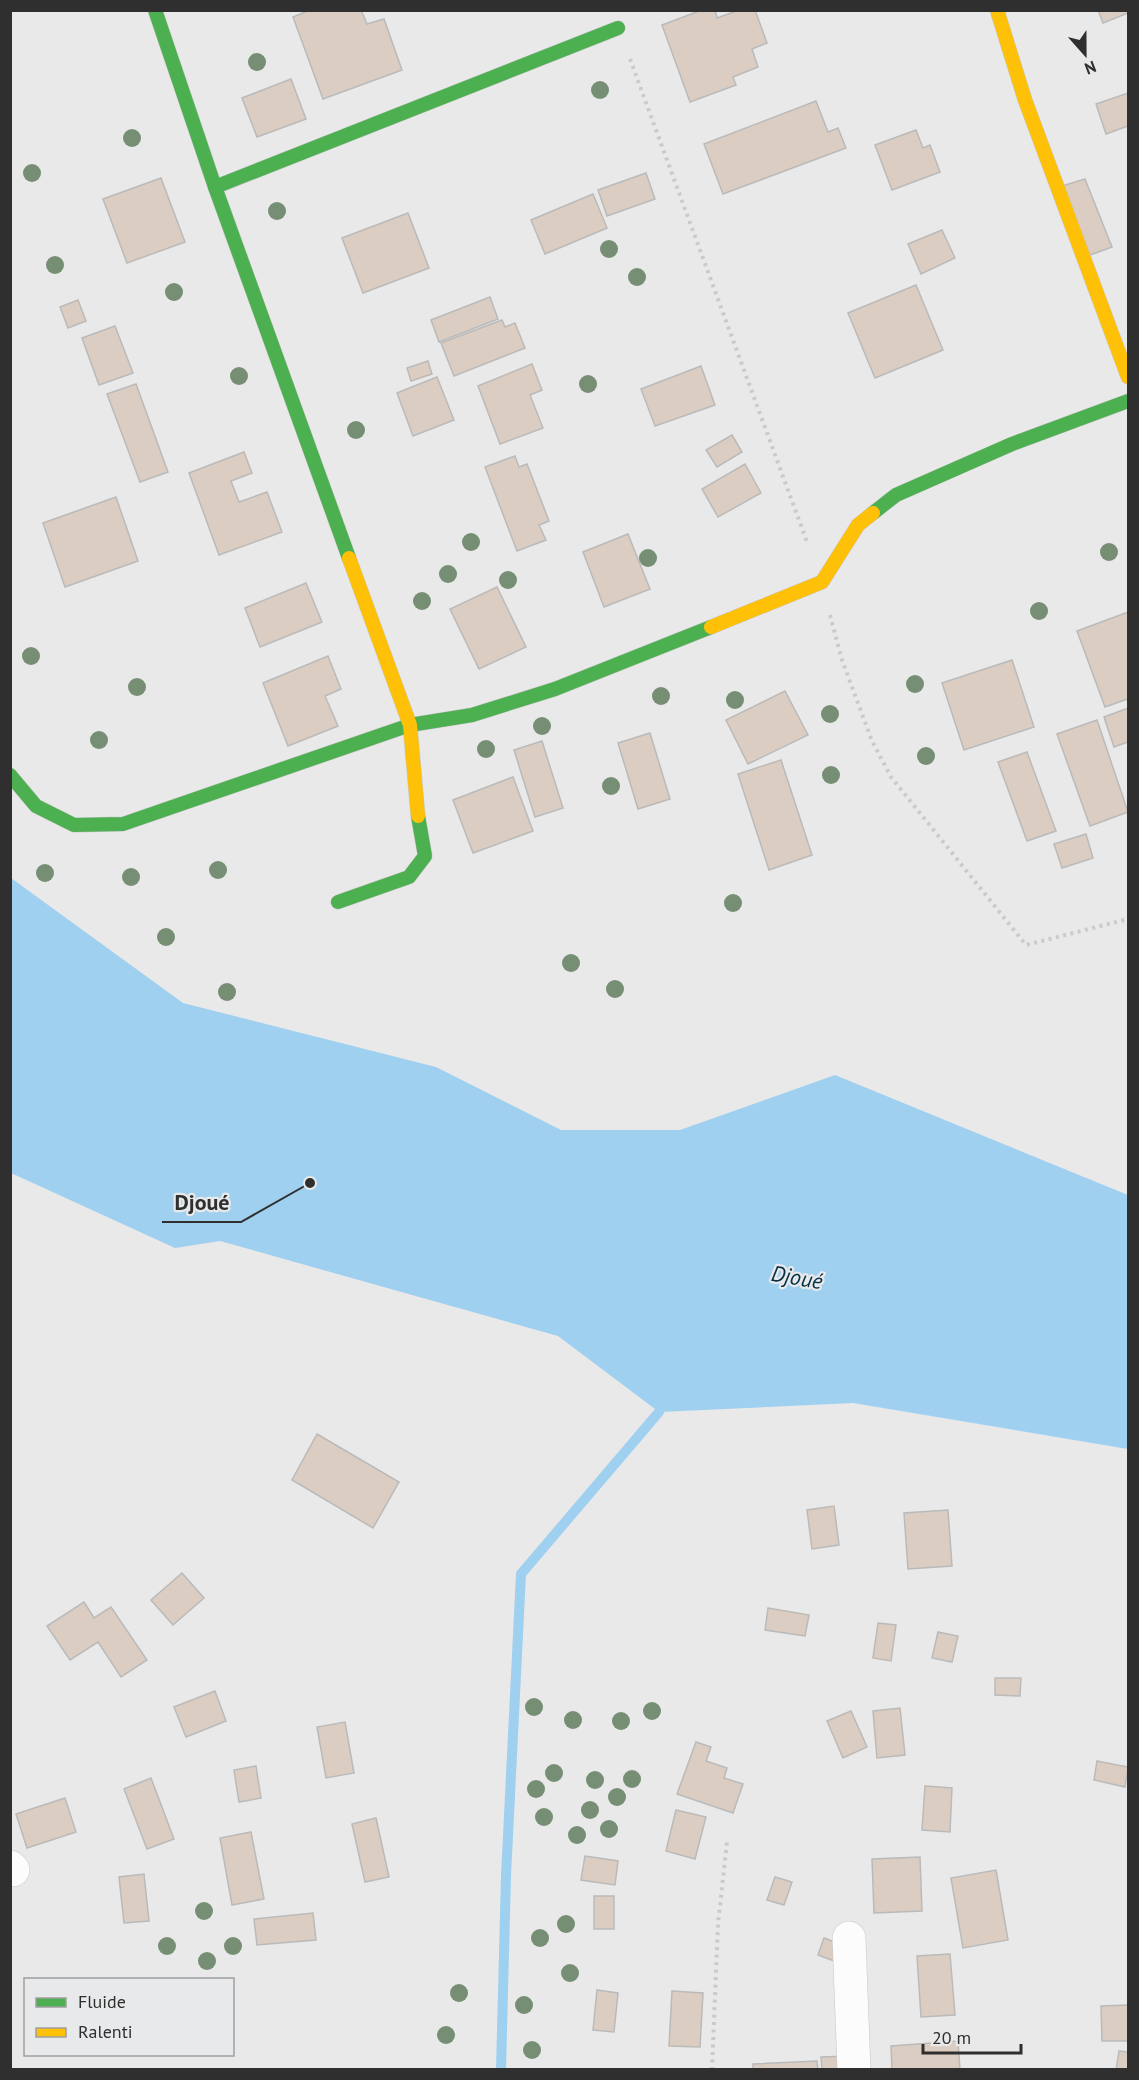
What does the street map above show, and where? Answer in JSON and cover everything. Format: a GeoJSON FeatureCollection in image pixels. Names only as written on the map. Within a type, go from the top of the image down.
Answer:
{"type":"FeatureCollection","features":[{"type":"Feature","properties":{"kind":"street"},"geometry":{"type":"LineString","coordinates":[[156,10],[215,187],[341,535],[369,619],[410,725],[420,833],[425,856],[410,877],[338,903]]}},
{"type":"Feature","properties":{"kind":"street"},"geometry":{"type":"LineString","coordinates":[[997,10],[1025,100],[1128,377]]}},
{"type":"Feature","properties":{"kind":"street"},"geometry":{"type":"LineString","coordinates":[[215,187],[618,28]]}},
{"type":"Feature","properties":{"kind":"street"},"geometry":{"type":"LineString","coordinates":[[10,775],[36,806],[74,825],[123,824],[410,725],[472,715],[555,689],[822,582],[858,525],[896,495],[1012,444],[1128,400]]}},
{"type":"Feature","properties":{"kind":"street"},"geometry":{"type":"LineString","coordinates":[[849,1938],[854,2070]]}},
{"type":"Feature","properties":{"kind":"path"},"geometry":{"type":"LineString","coordinates":[[618,28],[822,582],[843,660],[872,741],[891,777],[1026,945],[1128,919]]}},
{"type":"Feature","properties":{"kind":"path"},"geometry":{"type":"LineString","coordinates":[[712,2070],[718,1924],[727,1842]]}},
{"type":"Feature","properties":{"kind":"water"},"geometry":{"type":"Polygon","coordinates":[[[11,878],[183,1003],[436,1067],[561,1130],[680,1130],[835,1075],[1128,1195],[1128,1449],[853,1403],[659,1412],[558,1336],[220,1241],[175,1248],[11,1173],[11,878]]]}},
{"type":"Feature","properties":{"kind":"building"},"geometry":{"type":"Polygon","coordinates":[[[310,10],[361,10],[367,24],[384,19],[402,70],[323,99],[293,17],[310,10]]]}},
{"type":"Feature","properties":{"kind":"building"},"geometry":{"type":"Polygon","coordinates":[[[702,10],[715,10],[717,18],[739,10],[755,10],[767,43],[752,49],[758,67],[733,77],[736,85],[690,102],[662,25],[702,10]]]}},
{"type":"Feature","properties":{"kind":"building"},"geometry":{"type":"Polygon","coordinates":[[[1098,10],[1128,10],[1128,13],[1103,23],[1098,10]]]}},
{"type":"Feature","properties":{"kind":"building"},"geometry":{"type":"Polygon","coordinates":[[[291,79],[306,119],[257,137],[242,98],[291,79]]]}},
{"type":"Feature","properties":{"kind":"building"},"geometry":{"type":"Polygon","coordinates":[[[1128,93],[1128,126],[1106,134],[1096,104],[1128,93]]]}},
{"type":"Feature","properties":{"kind":"building"},"geometry":{"type":"Polygon","coordinates":[[[816,101],[828,132],[838,128],[846,148],[723,194],[704,144],[816,101]]]}},
{"type":"Feature","properties":{"kind":"building"},"geometry":{"type":"Polygon","coordinates":[[[916,130],[923,148],[930,145],[940,172],[892,190],[875,145],[916,130]]]}},
{"type":"Feature","properties":{"kind":"building"},"geometry":{"type":"Polygon","coordinates":[[[646,173],[655,199],[607,216],[598,190],[646,173]]]}},
{"type":"Feature","properties":{"kind":"building"},"geometry":{"type":"Polygon","coordinates":[[[161,178],[185,242],[127,263],[103,199],[161,178]]]}},
{"type":"Feature","properties":{"kind":"building"},"geometry":{"type":"Polygon","coordinates":[[[1085,179],[1112,247],[1090,255],[1062,186],[1085,179]]]}},
{"type":"Feature","properties":{"kind":"building"},"geometry":{"type":"Polygon","coordinates":[[[593,194],[607,228],[545,254],[531,220],[593,194]]]}},
{"type":"Feature","properties":{"kind":"building"},"geometry":{"type":"Polygon","coordinates":[[[408,213],[429,268],[363,293],[342,238],[408,213]]]}},
{"type":"Feature","properties":{"kind":"building"},"geometry":{"type":"Polygon","coordinates":[[[942,230],[955,258],[921,274],[908,244],[942,230]]]}},
{"type":"Feature","properties":{"kind":"building"},"geometry":{"type":"Polygon","coordinates":[[[916,285],[943,350],[875,378],[848,313],[916,285]]]}},
{"type":"Feature","properties":{"kind":"building"},"geometry":{"type":"Polygon","coordinates":[[[490,297],[498,319],[439,342],[431,320],[490,297]]]}},
{"type":"Feature","properties":{"kind":"building"},"geometry":{"type":"Polygon","coordinates":[[[78,300],[86,321],[68,328],[60,307],[78,300]]]}},
{"type":"Feature","properties":{"kind":"building"},"geometry":{"type":"Polygon","coordinates":[[[502,320],[505,327],[515,323],[525,348],[454,376],[441,343],[502,320]]]}},
{"type":"Feature","properties":{"kind":"building"},"geometry":{"type":"Polygon","coordinates":[[[115,326],[133,373],[99,385],[82,338],[115,326]]]}},
{"type":"Feature","properties":{"kind":"building"},"geometry":{"type":"Polygon","coordinates":[[[428,361],[432,374],[411,381],[407,368],[428,361]]]}},
{"type":"Feature","properties":{"kind":"building"},"geometry":{"type":"Polygon","coordinates":[[[532,364],[542,390],[530,395],[543,428],[500,444],[478,386],[532,364]]]}},
{"type":"Feature","properties":{"kind":"building"},"geometry":{"type":"Polygon","coordinates":[[[701,366],[715,405],[655,426],[641,389],[701,366]]]}},
{"type":"Feature","properties":{"kind":"building"},"geometry":{"type":"Polygon","coordinates":[[[437,377],[454,420],[413,436],[397,393],[437,377]]]}},
{"type":"Feature","properties":{"kind":"building"},"geometry":{"type":"Polygon","coordinates":[[[136,384],[168,472],[140,482],[107,394],[136,384]]]}},
{"type":"Feature","properties":{"kind":"building"},"geometry":{"type":"Polygon","coordinates":[[[732,435],[742,452],[717,467],[706,450],[732,435]]]}},
{"type":"Feature","properties":{"kind":"building"},"geometry":{"type":"Polygon","coordinates":[[[244,452],[252,473],[231,481],[239,502],[267,492],[282,532],[219,555],[189,473],[244,452]]]}},
{"type":"Feature","properties":{"kind":"building"},"geometry":{"type":"Polygon","coordinates":[[[515,456],[519,467],[527,464],[549,521],[539,525],[546,540],[517,551],[485,467],[515,456]]]}},
{"type":"Feature","properties":{"kind":"building"},"geometry":{"type":"Polygon","coordinates":[[[745,464],[761,493],[718,517],[702,489],[745,464]]]}},
{"type":"Feature","properties":{"kind":"building"},"geometry":{"type":"Polygon","coordinates":[[[116,497],[138,561],[65,587],[43,523],[116,497]]]}},
{"type":"Feature","properties":{"kind":"building"},"geometry":{"type":"Polygon","coordinates":[[[628,534],[650,589],[604,607],[583,552],[628,534]]]}},
{"type":"Feature","properties":{"kind":"building"},"geometry":{"type":"Polygon","coordinates":[[[306,583],[322,622],[260,647],[245,608],[306,583]]]}},
{"type":"Feature","properties":{"kind":"building"},"geometry":{"type":"Polygon","coordinates":[[[497,587],[526,647],[479,669],[450,609],[497,587]]]}},
{"type":"Feature","properties":{"kind":"building"},"geometry":{"type":"Polygon","coordinates":[[[1128,612],[1128,699],[1105,707],[1077,631],[1128,612]]]}},
{"type":"Feature","properties":{"kind":"building"},"geometry":{"type":"Polygon","coordinates":[[[328,656],[341,689],[325,696],[338,726],[288,746],[263,683],[328,656]]]}},
{"type":"Feature","properties":{"kind":"building"},"geometry":{"type":"Polygon","coordinates":[[[1012,660],[1034,727],[964,750],[942,683],[1012,660]]]}},
{"type":"Feature","properties":{"kind":"building"},"geometry":{"type":"Polygon","coordinates":[[[785,691],[808,735],[748,764],[726,720],[785,691]]]}},
{"type":"Feature","properties":{"kind":"building"},"geometry":{"type":"Polygon","coordinates":[[[1128,708],[1128,742],[1114,747],[1104,717],[1128,708]]]}},
{"type":"Feature","properties":{"kind":"building"},"geometry":{"type":"Polygon","coordinates":[[[1097,720],[1128,812],[1090,826],[1057,734],[1097,720]]]}},
{"type":"Feature","properties":{"kind":"building"},"geometry":{"type":"Polygon","coordinates":[[[650,733],[670,799],[638,809],[618,743],[650,733]]]}},
{"type":"Feature","properties":{"kind":"building"},"geometry":{"type":"Polygon","coordinates":[[[542,741],[563,808],[535,817],[514,750],[542,741]]]}},
{"type":"Feature","properties":{"kind":"building"},"geometry":{"type":"Polygon","coordinates":[[[1027,752],[1056,831],[1027,841],[998,762],[1027,752]]]}},
{"type":"Feature","properties":{"kind":"building"},"geometry":{"type":"Polygon","coordinates":[[[781,760],[812,855],[769,870],[738,774],[781,760]]]}},
{"type":"Feature","properties":{"kind":"building"},"geometry":{"type":"Polygon","coordinates":[[[513,777],[533,831],[473,853],[453,800],[513,777]]]}},
{"type":"Feature","properties":{"kind":"building"},"geometry":{"type":"Polygon","coordinates":[[[1086,834],[1093,858],[1062,868],[1054,844],[1086,834]]]}},
{"type":"Feature","properties":{"kind":"building"},"geometry":{"type":"Polygon","coordinates":[[[317,1434],[399,1482],[373,1528],[292,1480],[317,1434]]]}},
{"type":"Feature","properties":{"kind":"building"},"geometry":{"type":"Polygon","coordinates":[[[834,1506],[839,1545],[812,1549],[807,1510],[834,1506]]]}},
{"type":"Feature","properties":{"kind":"building"},"geometry":{"type":"Polygon","coordinates":[[[948,1510],[952,1566],[908,1569],[904,1513],[948,1510]]]}},
{"type":"Feature","properties":{"kind":"building"},"geometry":{"type":"Polygon","coordinates":[[[182,1573],[204,1598],[173,1625],[151,1600],[182,1573]]]}},
{"type":"Feature","properties":{"kind":"building"},"geometry":{"type":"Polygon","coordinates":[[[84,1602],[94,1618],[111,1607],[147,1660],[121,1677],[98,1642],[70,1660],[47,1626],[84,1602]]]}},
{"type":"Feature","properties":{"kind":"building"},"geometry":{"type":"Polygon","coordinates":[[[768,1608],[809,1615],[805,1636],[765,1630],[768,1608]]]}},
{"type":"Feature","properties":{"kind":"building"},"geometry":{"type":"Polygon","coordinates":[[[878,1623],[896,1625],[891,1661],[873,1658],[878,1623]]]}},
{"type":"Feature","properties":{"kind":"building"},"geometry":{"type":"Polygon","coordinates":[[[938,1632],[958,1636],[952,1662],[932,1658],[938,1632]]]}},
{"type":"Feature","properties":{"kind":"building"},"geometry":{"type":"Polygon","coordinates":[[[995,1678],[1021,1678],[1020,1696],[995,1695],[995,1678]]]}},
{"type":"Feature","properties":{"kind":"building"},"geometry":{"type":"Polygon","coordinates":[[[215,1691],[226,1721],[186,1737],[174,1707],[215,1691]]]}},
{"type":"Feature","properties":{"kind":"building"},"geometry":{"type":"Polygon","coordinates":[[[900,1708],[905,1755],[877,1758],[873,1711],[900,1708]]]}},
{"type":"Feature","properties":{"kind":"building"},"geometry":{"type":"Polygon","coordinates":[[[851,1711],[867,1747],[843,1758],[827,1721],[851,1711]]]}},
{"type":"Feature","properties":{"kind":"building"},"geometry":{"type":"Polygon","coordinates":[[[345,1722],[354,1773],[326,1778],[317,1727],[345,1722]]]}},
{"type":"Feature","properties":{"kind":"building"},"geometry":{"type":"Polygon","coordinates":[[[696,1742],[711,1747],[706,1761],[727,1768],[724,1778],[743,1784],[733,1813],[677,1794],[696,1742]]]}},
{"type":"Feature","properties":{"kind":"building"},"geometry":{"type":"Polygon","coordinates":[[[1097,1761],[1128,1767],[1125,1787],[1094,1780],[1097,1761]]]}},
{"type":"Feature","properties":{"kind":"building"},"geometry":{"type":"Polygon","coordinates":[[[256,1766],[261,1798],[239,1802],[234,1770],[256,1766]]]}},
{"type":"Feature","properties":{"kind":"building"},"geometry":{"type":"Polygon","coordinates":[[[151,1778],[174,1839],[147,1849],[124,1789],[151,1778]]]}},
{"type":"Feature","properties":{"kind":"building"},"geometry":{"type":"Polygon","coordinates":[[[925,1786],[952,1788],[950,1832],[922,1830],[925,1786]]]}},
{"type":"Feature","properties":{"kind":"building"},"geometry":{"type":"Polygon","coordinates":[[[65,1798],[76,1832],[27,1848],[16,1814],[65,1798]]]}},
{"type":"Feature","properties":{"kind":"building"},"geometry":{"type":"Polygon","coordinates":[[[676,1810],[706,1817],[695,1859],[666,1851],[676,1810]]]}},
{"type":"Feature","properties":{"kind":"building"},"geometry":{"type":"Polygon","coordinates":[[[376,1818],[389,1877],[365,1882],[352,1824],[376,1818]]]}},
{"type":"Feature","properties":{"kind":"building"},"geometry":{"type":"Polygon","coordinates":[[[251,1832],[264,1899],[232,1905],[220,1838],[251,1832]]]}},
{"type":"Feature","properties":{"kind":"building"},"geometry":{"type":"Polygon","coordinates":[[[585,1856],[618,1861],[615,1885],[581,1880],[585,1856]]]}},
{"type":"Feature","properties":{"kind":"building"},"geometry":{"type":"Polygon","coordinates":[[[920,1857],[922,1911],[874,1913],[872,1859],[920,1857]]]}},
{"type":"Feature","properties":{"kind":"building"},"geometry":{"type":"Polygon","coordinates":[[[996,1870],[1008,1940],[963,1948],[951,1878],[996,1870]]]}},
{"type":"Feature","properties":{"kind":"building"},"geometry":{"type":"Polygon","coordinates":[[[144,1874],[149,1921],[124,1923],[119,1877],[144,1874]]]}},
{"type":"Feature","properties":{"kind":"building"},"geometry":{"type":"Polygon","coordinates":[[[775,1877],[792,1882],[784,1905],[767,1900],[775,1877]]]}},
{"type":"Feature","properties":{"kind":"building"},"geometry":{"type":"Polygon","coordinates":[[[594,1896],[614,1896],[614,1929],[594,1929],[594,1896]]]}},
{"type":"Feature","properties":{"kind":"building"},"geometry":{"type":"Polygon","coordinates":[[[313,1913],[316,1940],[257,1945],[254,1919],[313,1913]]]}},
{"type":"Feature","properties":{"kind":"building"},"geometry":{"type":"Polygon","coordinates":[[[824,1938],[840,1944],[834,1961],[818,1955],[824,1938]]]}},
{"type":"Feature","properties":{"kind":"building"},"geometry":{"type":"Polygon","coordinates":[[[950,1954],[955,2015],[921,2017],[917,1956],[950,1954]]]}},
{"type":"Feature","properties":{"kind":"building"},"geometry":{"type":"Polygon","coordinates":[[[597,1990],[618,1993],[614,2032],[593,2030],[597,1990]]]}},
{"type":"Feature","properties":{"kind":"building"},"geometry":{"type":"Polygon","coordinates":[[[672,1991],[703,1993],[700,2047],[669,2046],[672,1991]]]}},
{"type":"Feature","properties":{"kind":"building"},"geometry":{"type":"Polygon","coordinates":[[[1128,2005],[1128,2041],[1102,2041],[1101,2006],[1128,2005]]]}},
{"type":"Feature","properties":{"kind":"building"},"geometry":{"type":"Polygon","coordinates":[[[958,2041],[960,2070],[892,2070],[891,2046],[958,2041]]]}},
{"type":"Feature","properties":{"kind":"building"},"geometry":{"type":"Polygon","coordinates":[[[1119,2051],[1128,2052],[1128,2070],[1116,2070],[1119,2051]]]}},
{"type":"Feature","properties":{"kind":"building"},"geometry":{"type":"Polygon","coordinates":[[[850,2056],[850,2070],[822,2070],[821,2057],[850,2056]]]}},
{"type":"Feature","properties":{"kind":"building"},"geometry":{"type":"Polygon","coordinates":[[[817,2061],[818,2070],[753,2070],[753,2064],[817,2061]]]}},
{"type":"Feature","properties":{"kind":"waterway"},"geometry":{"type":"LineString","coordinates":[[501,2070],[506,1876],[521,1574],[659,1412]]}},
{"type":"Feature","properties":{"kind":"traffic: fast"},"geometry":{"type":"LineString","coordinates":[[155,10],[215,187],[349,558]]}},
{"type":"Feature","properties":{"kind":"traffic: fast"},"geometry":{"type":"LineString","coordinates":[[215,187],[618,28]]}},
{"type":"Feature","properties":{"kind":"traffic: fast"},"geometry":{"type":"LineString","coordinates":[[873,513],[896,495],[1012,444],[1128,401]]}},
{"type":"Feature","properties":{"kind":"traffic: fast"},"geometry":{"type":"LineString","coordinates":[[10,775],[36,806],[74,825],[123,824],[410,725],[472,715],[555,689],[711,627]]}},
{"type":"Feature","properties":{"kind":"traffic: fast"},"geometry":{"type":"LineString","coordinates":[[338,902],[409,877],[425,856],[418,816]]}},
{"type":"Feature","properties":{"kind":"traffic: slow"},"geometry":{"type":"LineString","coordinates":[[997,10],[1025,100],[1128,377]]}},
{"type":"Feature","properties":{"kind":"traffic: slow"},"geometry":{"type":"LineString","coordinates":[[711,627],[822,582],[858,525],[873,513]]}},
{"type":"Feature","properties":{"kind":"traffic: slow"},"geometry":{"type":"LineString","coordinates":[[349,558],[410,725],[418,816]]}},
{"type":"Feature","properties":{"kind":"place","name":"Djoué"},"geometry":{"type":"Point","coordinates":[310,1183]}}]}
